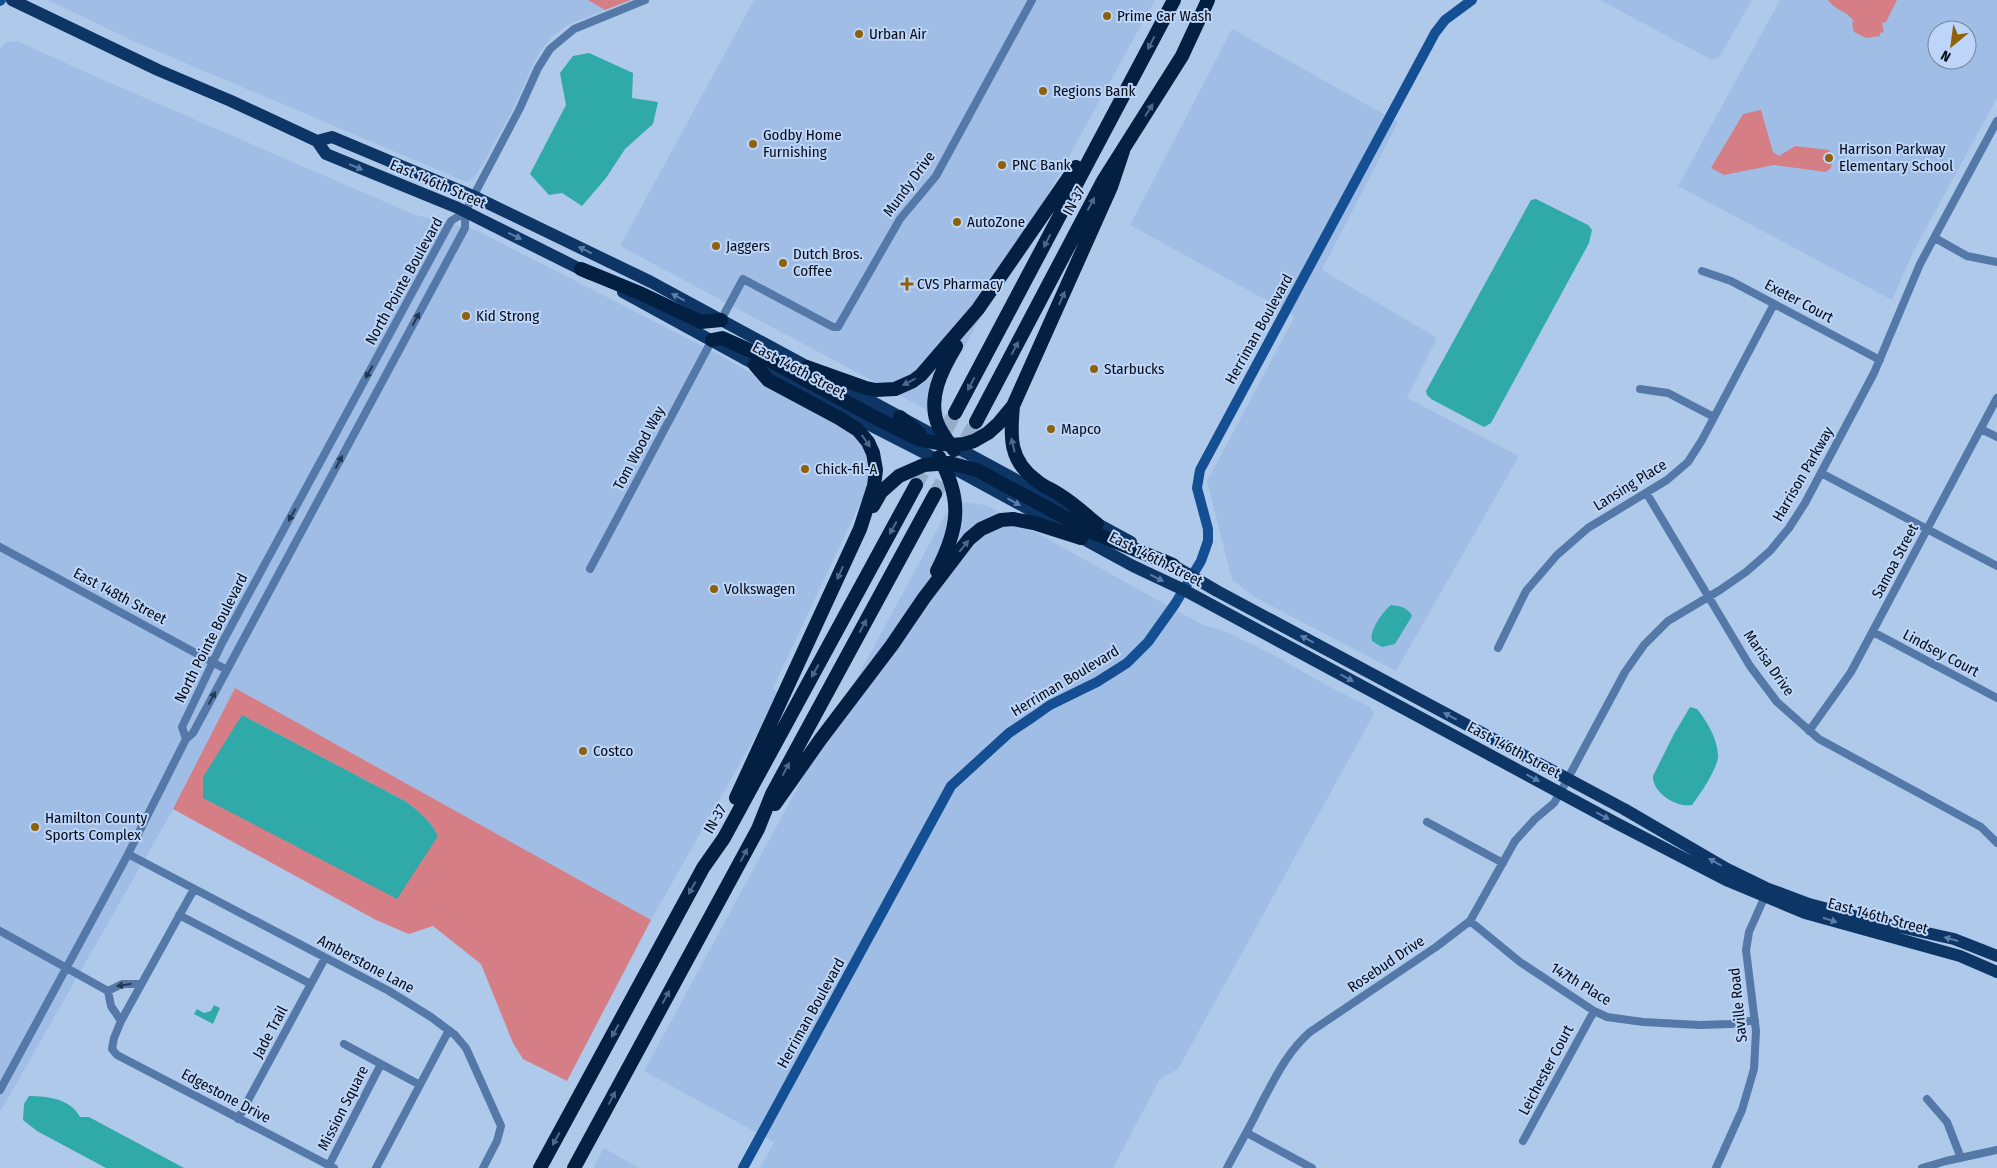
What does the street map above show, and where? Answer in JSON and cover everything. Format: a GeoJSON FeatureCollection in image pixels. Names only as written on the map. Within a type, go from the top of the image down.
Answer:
{"type":"FeatureCollection","features":[{"type":"Feature","properties":{"kind":"highway","name":"IN-37"},"geometry":{"type":"LineString","coordinates":[[955,413],[1174,0]]}},
{"type":"Feature","properties":{"kind":"highway","name":"IN-37"},"geometry":{"type":"LineString","coordinates":[[976,422],[1103,181],[1182,56],[1208,0]]}},
{"type":"Feature","properties":{"kind":"highway"},"geometry":{"type":"LineString","coordinates":[[967,473],[939,427],[936,414],[938,380],[943,368],[978,309],[1083,157],[1102,135]]}},
{"type":"Feature","properties":{"kind":"highway"},"geometry":{"type":"LineString","coordinates":[[1096,524],[1022,468],[1012,445],[1010,434],[1013,406],[1111,187],[1123,151]]}},
{"type":"Feature","properties":{"kind":"highway"},"geometry":{"type":"LineString","coordinates":[[581,269],[701,322],[721,320]]}},
{"type":"Feature","properties":{"kind":"highway"},"geometry":{"type":"LineString","coordinates":[[807,367],[866,388],[884,390],[902,386],[921,375],[978,309]]}},
{"type":"Feature","properties":{"kind":"highway"},"geometry":{"type":"LineString","coordinates":[[712,340],[722,338],[758,354],[878,419],[918,439],[926,441],[951,445],[974,441],[988,433],[1013,406]]}},
{"type":"Feature","properties":{"kind":"highway"},"geometry":{"type":"LineString","coordinates":[[755,365],[768,380],[839,418],[858,430],[868,442],[873,453],[876,470],[874,486],[860,528]]}},
{"type":"Feature","properties":{"kind":"highway"},"geometry":{"type":"LineString","coordinates":[[900,417],[926,441],[942,462],[953,488],[956,520],[948,550],[924,598]]}},
{"type":"Feature","properties":{"kind":"highway"},"geometry":{"type":"LineString","coordinates":[[703,868],[860,528],[881,492],[890,482],[918,467],[942,462],[967,473],[977,470],[1094,533],[1173,565]]}},
{"type":"Feature","properties":{"kind":"highway","name":"IN-37"},"geometry":{"type":"LineString","coordinates":[[540,1168],[703,868],[724,838],[916,485]]}},
{"type":"Feature","properties":{"kind":"highway"},"geometry":{"type":"LineString","coordinates":[[758,829],[772,794],[934,494]]}},
{"type":"Feature","properties":{"kind":"highway"},"geometry":{"type":"LineString","coordinates":[[574,1168],[758,829],[820,740],[969,539],[981,529],[1001,520],[1013,519],[1034,523],[1081,538]]}},
{"type":"Feature","properties":{"kind":"main road","name":"East 146th Street"},"geometry":{"type":"LineString","coordinates":[[12,0],[150,67],[231,101],[317,141],[326,154],[466,212],[581,269],[755,365],[942,462]]}},
{"type":"Feature","properties":{"kind":"main road","name":"East 146th Street"},"geometry":{"type":"LineString","coordinates":[[317,141],[332,136],[473,196],[651,282],[1173,565],[1726,880],[1805,913],[1960,956],[1997,972]]}},
{"type":"Feature","properties":{"kind":"main road","name":"East 146th Street"},"geometry":{"type":"LineString","coordinates":[[967,473],[1132,566],[1184,590],[1564,786],[1624,809],[1727,869],[1766,888],[1818,906],[1908,930],[1954,939],[1997,956]]}},
{"type":"Feature","properties":{"kind":"street"},"geometry":{"type":"LineString","coordinates":[[466,212],[520,110],[538,68],[550,49],[562,37],[574,29],[645,0]]}},
{"type":"Feature","properties":{"kind":"street","name":"Mundy Drive"},"geometry":{"type":"LineString","coordinates":[[721,320],[743,279],[833,328],[838,327],[900,219],[936,176],[1032,0]]}},
{"type":"Feature","properties":{"kind":"street","name":"Herriman Boulevard"},"geometry":{"type":"LineString","coordinates":[[743,1168],[951,786],[1009,733],[1033,716],[1127,663],[1148,642],[1184,590],[1204,554],[1208,541],[1208,529],[1197,479],[1204,463],[1435,33],[1445,20],[1472,0]]}},
{"type":"Feature","properties":{"kind":"street","name":"Harrison Parkway"},"geometry":{"type":"LineString","coordinates":[[1564,786],[1625,672],[1656,631],[1668,621],[1734,581],[1770,550],[1795,520],[1880,360],[1920,264],[1997,121]]}},
{"type":"Feature","properties":{"kind":"street","name":"North Pointe Boulevard"},"geometry":{"type":"LineString","coordinates":[[186,739],[182,728],[212,662],[451,221],[466,212]]}},
{"type":"Feature","properties":{"kind":"street","name":"North Pointe Boulevard"},"geometry":{"type":"LineString","coordinates":[[0,1090],[128,854],[186,739],[193,733],[465,228],[466,212]]}},
{"type":"Feature","properties":{"kind":"street"},"geometry":{"type":"LineString","coordinates":[[1934,238],[1967,256],[1997,262]]}},
{"type":"Feature","properties":{"kind":"street","name":"Exeter Court"},"geometry":{"type":"LineString","coordinates":[[1702,272],[1724,277],[1880,360]]}},
{"type":"Feature","properties":{"kind":"street","name":"Lansing Place"},"geometry":{"type":"LineString","coordinates":[[1498,648],[1526,591],[1557,554],[1588,528],[1647,494],[1668,480],[1688,462],[1774,304]]}},
{"type":"Feature","properties":{"kind":"street","name":"Tom Wood Way"},"geometry":{"type":"LineString","coordinates":[[590,570],[712,340]]}},
{"type":"Feature","properties":{"kind":"street"},"geometry":{"type":"LineString","coordinates":[[1640,389],[1668,394],[1714,417]]}},
{"type":"Feature","properties":{"kind":"street","name":"Samoa Street"},"geometry":{"type":"LineString","coordinates":[[1808,731],[1843,685],[1997,398]]}},
{"type":"Feature","properties":{"kind":"street"},"geometry":{"type":"LineString","coordinates":[[1981,428],[1997,437]]}},
{"type":"Feature","properties":{"kind":"street"},"geometry":{"type":"LineString","coordinates":[[1821,473],[1997,566]]}},
{"type":"Feature","properties":{"kind":"street","name":"Marisa Drive"},"geometry":{"type":"LineString","coordinates":[[1647,494],[1750,666],[1786,712],[1828,745],[1981,827],[1997,843]]}},
{"type":"Feature","properties":{"kind":"street","name":"East 148th Street"},"geometry":{"type":"LineString","coordinates":[[0,547],[227,670]]}},
{"type":"Feature","properties":{"kind":"street","name":"Lindsey Court"},"geometry":{"type":"LineString","coordinates":[[1873,632],[1997,698]]}},
{"type":"Feature","properties":{"kind":"street","name":"Rosebud Drive"},"geometry":{"type":"LineString","coordinates":[[1227,1168],[1278,1072],[1293,1048],[1301,1040],[1436,947],[1470,921],[1522,831],[1554,802],[1564,786]]}},
{"type":"Feature","properties":{"kind":"street"},"geometry":{"type":"LineString","coordinates":[[1427,822],[1503,863]]}},
{"type":"Feature","properties":{"kind":"street","name":"Amberstone Lane"},"geometry":{"type":"LineString","coordinates":[[128,854],[403,999],[449,1030],[466,1048],[501,1126],[498,1141],[483,1168]]}},
{"type":"Feature","properties":{"kind":"street"},"geometry":{"type":"LineString","coordinates":[[108,990],[111,1006],[121,1021],[194,889]]}},
{"type":"Feature","properties":{"kind":"street","name":"Saville Road"},"geometry":{"type":"LineString","coordinates":[[1716,1168],[1742,1110],[1751,1084],[1756,1050],[1755,1020],[1746,950],[1749,932],[1765,896]]}},
{"type":"Feature","properties":{"kind":"street"},"geometry":{"type":"LineString","coordinates":[[179,915],[311,984]]}},
{"type":"Feature","properties":{"kind":"street","name":"147th Place"},"geometry":{"type":"LineString","coordinates":[[1470,921],[1520,962],[1594,1011],[1618,1020],[1717,1025],[1755,1020]]}},
{"type":"Feature","properties":{"kind":"street"},"geometry":{"type":"LineString","coordinates":[[0,931],[108,990]]}},
{"type":"Feature","properties":{"kind":"street","name":"Jade Trail"},"geometry":{"type":"LineString","coordinates":[[238,1119],[325,958]]}},
{"type":"Feature","properties":{"kind":"street"},"geometry":{"type":"LineString","coordinates":[[108,990],[122,984],[141,984]]}},
{"type":"Feature","properties":{"kind":"street","name":"Leichester Court"},"geometry":{"type":"LineString","coordinates":[[1523,1141],[1594,1011]]}},
{"type":"Feature","properties":{"kind":"street","name":"Edgestone Drive"},"geometry":{"type":"LineString","coordinates":[[121,1021],[112,1043],[112,1049],[117,1055],[332,1167]]}},
{"type":"Feature","properties":{"kind":"street"},"geometry":{"type":"LineString","coordinates":[[376,1168],[449,1030]]}},
{"type":"Feature","properties":{"kind":"street","name":"Mission Square"},"geometry":{"type":"LineString","coordinates":[[344,1044],[420,1085]]}},
{"type":"Feature","properties":{"kind":"street","name":"Mission Square"},"geometry":{"type":"LineString","coordinates":[[332,1167],[381,1064]]}},
{"type":"Feature","properties":{"kind":"street"},"geometry":{"type":"LineString","coordinates":[[1927,1098],[1947,1122],[1961,1158]]}},
{"type":"Feature","properties":{"kind":"street"},"geometry":{"type":"LineString","coordinates":[[1246,1133],[1312,1168]]}},
{"type":"Feature","properties":{"kind":"street"},"geometry":{"type":"LineString","coordinates":[[1922,1168],[1997,1150]]}},
{"type":"Feature","properties":{"kind":"shaded area"},"geometry":{"type":"Polygon","coordinates":[[[48,0],[588,0],[605,10],[569,24],[552,37],[539,53],[510,115],[482,166],[474,177],[469,181],[464,181],[131,40],[48,0]]]}},
{"type":"Feature","properties":{"kind":"shaded area"},"geometry":{"type":"Polygon","coordinates":[[[588,0],[631,0],[605,10],[588,0]]]}},
{"type":"Feature","properties":{"kind":"shaded area"},"geometry":{"type":"Polygon","coordinates":[[[754,0],[1155,0],[929,411],[620,246],[754,0]]]}},
{"type":"Feature","properties":{"kind":"shaded area"},"geometry":{"type":"Polygon","coordinates":[[[1600,0],[1752,0],[1720,56],[1712,60],[1600,0]]]}},
{"type":"Feature","properties":{"kind":"shaded area","name":"Harrison Parkway Elementary School"},"geometry":{"type":"Polygon","coordinates":[[[1780,0],[1997,0],[1997,98],[1912,254],[1892,300],[1678,186],[1780,0]]]}},
{"type":"Feature","properties":{"kind":"shaded area"},"geometry":{"type":"Polygon","coordinates":[[[1828,0],[1897,0],[1886,22],[1882,23],[1884,32],[1880,33],[1880,36],[1866,38],[1854,32],[1852,23],[1854,22],[1851,18],[1828,0]]]}},
{"type":"Feature","properties":{"kind":"shaded area"},"geometry":{"type":"Polygon","coordinates":[[[1232,29],[1398,122],[1322,270],[1437,338],[1407,398],[1519,456],[1396,671],[1256,598],[1232,580],[1207,481],[1295,316],[1130,225],[1232,29]]]}},
{"type":"Feature","properties":{"kind":"shaded area"},"geometry":{"type":"Polygon","coordinates":[[[17,41],[413,214],[478,231],[714,352],[860,437],[865,449],[868,479],[864,495],[773,688],[779,695],[651,920],[235,688],[178,801],[0,1112],[0,49],[6,42],[17,41]]]}},
{"type":"Feature","properties":{"kind":"shaded area"},"geometry":{"type":"Polygon","coordinates":[[[589,53],[633,73],[632,98],[658,102],[653,124],[625,149],[606,178],[582,206],[562,193],[549,195],[530,174],[566,105],[560,73],[573,56],[589,53]]]}},
{"type":"Feature","properties":{"kind":"shaded area"},"geometry":{"type":"Polygon","coordinates":[[[1761,110],[1773,152],[1779,156],[1795,146],[1829,150],[1833,156],[1831,168],[1826,172],[1774,165],[1724,175],[1711,168],[1743,114],[1761,110]]]}},
{"type":"Feature","properties":{"kind":"shaded area"},"geometry":{"type":"Polygon","coordinates":[[[1536,199],[1588,225],[1592,230],[1589,243],[1491,423],[1484,427],[1431,399],[1426,391],[1531,200],[1536,199]]]}},
{"type":"Feature","properties":{"kind":"shaded area"},"geometry":{"type":"Polygon","coordinates":[[[959,502],[986,505],[1203,625],[1222,630],[1274,655],[1328,686],[1370,707],[1374,714],[1178,1069],[1160,1079],[1113,1168],[760,1168],[774,1142],[644,1071],[944,517],[950,507],[959,502]]]}},
{"type":"Feature","properties":{"kind":"shaded area"},"geometry":{"type":"Polygon","coordinates":[[[1391,605],[1406,609],[1412,616],[1395,644],[1382,647],[1372,641],[1373,632],[1381,616],[1391,605]]]}},
{"type":"Feature","properties":{"kind":"shaded area"},"geometry":{"type":"Polygon","coordinates":[[[235,688],[651,920],[567,1081],[523,1059],[513,1043],[481,964],[433,926],[409,934],[376,920],[173,809],[235,688]],[[242,715],[438,836],[424,816],[405,801],[242,715]]]}},
{"type":"Feature","properties":{"kind":"shaded area"},"geometry":{"type":"Polygon","coordinates":[[[1690,707],[1697,709],[1708,725],[1714,737],[1718,756],[1712,774],[1703,789],[1692,805],[1686,805],[1666,798],[1656,788],[1653,776],[1690,707]]]}},
{"type":"Feature","properties":{"kind":"shaded area"},"geometry":{"type":"Polygon","coordinates":[[[242,715],[405,801],[428,821],[438,836],[397,899],[203,798],[203,777],[242,715]]]}},
{"type":"Feature","properties":{"kind":"shaded area"},"geometry":{"type":"Polygon","coordinates":[[[214,1005],[220,1008],[213,1024],[194,1014],[197,1009],[204,1013],[211,1011],[214,1005]]]}},
{"type":"Feature","properties":{"kind":"shaded area"},"geometry":{"type":"Polygon","coordinates":[[[29,1096],[51,1098],[65,1102],[80,1117],[89,1117],[184,1168],[106,1168],[37,1131],[23,1120],[24,1104],[29,1096]]]}},
{"type":"Feature","properties":{"kind":"shaded area"},"geometry":{"type":"Polygon","coordinates":[[[604,1148],[639,1168],[593,1168],[604,1148]]]}},
{"type":"Feature","properties":{"kind":"tunnel"},"geometry":{"type":"LineString","coordinates":[[916,485],[955,413]]}},
{"type":"Feature","properties":{"kind":"tunnel"},"geometry":{"type":"LineString","coordinates":[[935,494],[976,422]]}},
{"type":"Feature","properties":{"kind":"place","name":"Prime Car Wash"},"geometry":{"type":"Point","coordinates":[1107,16]}},
{"type":"Feature","properties":{"kind":"place","name":"Urban Air"},"geometry":{"type":"Point","coordinates":[859,34]}},
{"type":"Feature","properties":{"kind":"place","name":"Regions Bank"},"geometry":{"type":"Point","coordinates":[1043,91]}},
{"type":"Feature","properties":{"kind":"place","name":"Godby Home Furnishing"},"geometry":{"type":"Point","coordinates":[753,144]}},
{"type":"Feature","properties":{"kind":"place","name":"Harrison Parkway Elementary School"},"geometry":{"type":"Point","coordinates":[1829,158]}},
{"type":"Feature","properties":{"kind":"place","name":"PNC Bank"},"geometry":{"type":"Point","coordinates":[1002,165]}},
{"type":"Feature","properties":{"kind":"place","name":"AutoZone"},"geometry":{"type":"Point","coordinates":[957,222]}},
{"type":"Feature","properties":{"kind":"place","name":"Jaggers"},"geometry":{"type":"Point","coordinates":[716,246]}},
{"type":"Feature","properties":{"kind":"place","name":"Dutch Bros. Coffee"},"geometry":{"type":"Point","coordinates":[783,263]}},
{"type":"Feature","properties":{"kind":"place","name":"CVS Pharmacy"},"geometry":{"type":"Point","coordinates":[907,284]}},
{"type":"Feature","properties":{"kind":"place","name":"Kid Strong"},"geometry":{"type":"Point","coordinates":[466,316]}},
{"type":"Feature","properties":{"kind":"place","name":"Starbucks"},"geometry":{"type":"Point","coordinates":[1094,369]}},
{"type":"Feature","properties":{"kind":"place","name":"Mapco"},"geometry":{"type":"Point","coordinates":[1051,429]}},
{"type":"Feature","properties":{"kind":"place","name":"Chick-fil-A"},"geometry":{"type":"Point","coordinates":[805,469]}},
{"type":"Feature","properties":{"kind":"place","name":"Volkswagen"},"geometry":{"type":"Point","coordinates":[714,589]}},
{"type":"Feature","properties":{"kind":"place","name":"Costco"},"geometry":{"type":"Point","coordinates":[583,751]}},
{"type":"Feature","properties":{"kind":"place","name":"Hamilton County Sports Complex"},"geometry":{"type":"Point","coordinates":[35,827]}}]}
